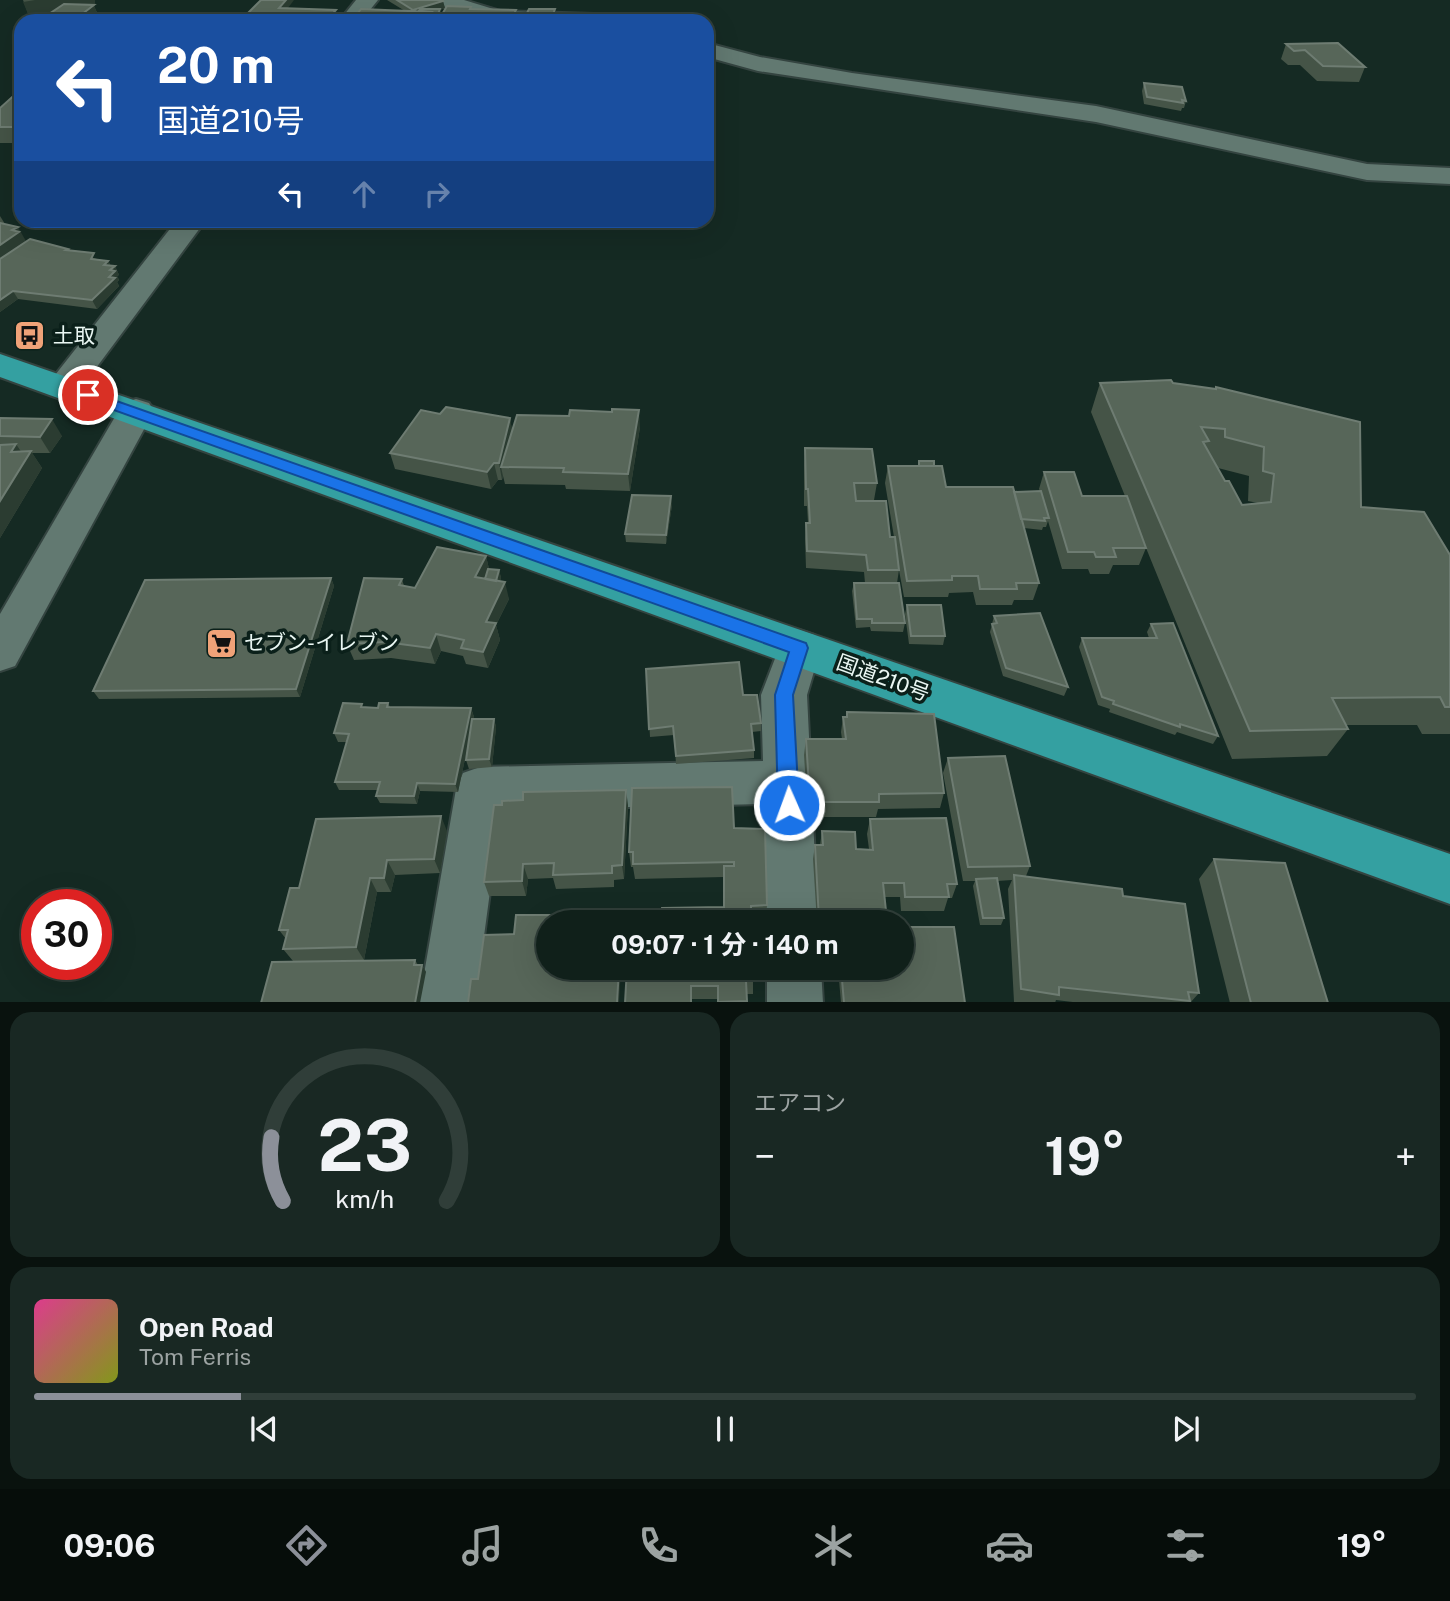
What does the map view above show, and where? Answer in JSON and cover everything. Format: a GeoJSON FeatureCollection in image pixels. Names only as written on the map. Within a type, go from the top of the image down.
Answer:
{"type":"FeatureCollection","features":[{"type":"Feature","properties":{"kind":"highway","name":"国道210号"},"geometry":{"type":"LineString","coordinates":[[0,365],[1450,879]]}},
{"type":"Feature","properties":{"kind":"street"},"geometry":{"type":"LineString","coordinates":[[356,14],[367,0]]}},
{"type":"Feature","properties":{"kind":"street"},"geometry":{"type":"LineString","coordinates":[[448,0],[458,7],[480,14]]}},
{"type":"Feature","properties":{"kind":"street"},"geometry":{"type":"LineString","coordinates":[[714,52],[758,64],[1096,114],[1367,172],[1450,176]]}},
{"type":"Feature","properties":{"kind":"street"},"geometry":{"type":"LineString","coordinates":[[64,387],[186,228]]}},
{"type":"Feature","properties":{"kind":"street"},"geometry":{"type":"LineString","coordinates":[[0,653],[136,411]]}},
{"type":"Feature","properties":{"kind":"street"},"geometry":{"type":"LineString","coordinates":[[792,910],[784,695],[799,648]]}},
{"type":"Feature","properties":{"kind":"street"},"geometry":{"type":"LineString","coordinates":[[447,1002],[480,789],[788,782]]}},
{"type":"Feature","properties":{"kind":"street"},"geometry":{"type":"LineString","coordinates":[[794,980],[795,1002]]}},
{"type":"Feature","properties":{"kind":"building"},"geometry":{"type":"Polygon","coordinates":[[[261,0],[286,0],[279,8],[336,10],[332,14],[247,14],[261,0]]]}},
{"type":"Feature","properties":{"kind":"building"},"geometry":{"type":"Polygon","coordinates":[[[397,0],[442,0],[443,1],[413,10],[397,0]]]}},
{"type":"Feature","properties":{"kind":"building"},"geometry":{"type":"Polygon","coordinates":[[[64,4],[94,5],[82,14],[49,14],[64,4]]]}},
{"type":"Feature","properties":{"kind":"building"},"geometry":{"type":"Polygon","coordinates":[[[447,6],[516,10],[514,14],[442,14],[447,6]]]}},
{"type":"Feature","properties":{"kind":"building"},"geometry":{"type":"Polygon","coordinates":[[[361,9],[432,12],[431,14],[357,14],[361,9]]]}},
{"type":"Feature","properties":{"kind":"building"},"geometry":{"type":"Polygon","coordinates":[[[440,9],[438,14],[432,14],[419,11],[440,9]]]}},
{"type":"Feature","properties":{"kind":"building"},"geometry":{"type":"Polygon","coordinates":[[[529,9],[555,9],[553,14],[526,14],[529,9]]]}},
{"type":"Feature","properties":{"kind":"building"},"geometry":{"type":"Polygon","coordinates":[[[1338,43],[1365,67],[1323,66],[1305,50],[1294,51],[1286,44],[1338,43]]]}},
{"type":"Feature","properties":{"kind":"building"},"geometry":{"type":"Polygon","coordinates":[[[1144,83],[1182,87],[1186,101],[1182,100],[1183,103],[1147,97],[1144,83]]]}},
{"type":"Feature","properties":{"kind":"building"},"geometry":{"type":"Polygon","coordinates":[[[14,95],[14,127],[0,127],[0,108],[14,95]]]}},
{"type":"Feature","properties":{"kind":"building"},"geometry":{"type":"Polygon","coordinates":[[[0,223],[14,226],[16,228],[12,230],[19,232],[0,245],[0,223]]]}},
{"type":"Feature","properties":{"kind":"building"},"geometry":{"type":"Polygon","coordinates":[[[30,239],[68,249],[66,250],[94,253],[91,259],[108,261],[104,265],[115,266],[110,270],[115,271],[109,277],[115,278],[92,300],[13,291],[0,300],[0,259],[30,239]]]}},
{"type":"Feature","properties":{"kind":"building"},"geometry":{"type":"Polygon","coordinates":[[[1171,380],[1173,383],[1216,387],[1360,422],[1361,507],[1424,512],[1450,555],[1450,707],[1445,707],[1440,697],[1332,698],[1348,729],[1250,731],[1100,383],[1171,380]],[[1201,427],[1209,441],[1203,442],[1225,481],[1229,481],[1242,505],[1271,502],[1274,474],[1263,471],[1264,447],[1225,437],[1225,429],[1201,427]]]}},
{"type":"Feature","properties":{"kind":"building"},"geometry":{"type":"Polygon","coordinates":[[[446,407],[510,418],[499,463],[494,463],[487,472],[390,453],[421,410],[440,414],[446,407]]]}},
{"type":"Feature","properties":{"kind":"building"},"geometry":{"type":"Polygon","coordinates":[[[612,409],[639,410],[628,474],[563,472],[564,468],[501,467],[517,415],[569,416],[570,410],[612,412],[612,409]]]}},
{"type":"Feature","properties":{"kind":"building"},"geometry":{"type":"Polygon","coordinates":[[[0,418],[52,419],[40,437],[0,436],[0,418]]]}},
{"type":"Feature","properties":{"kind":"building"},"geometry":{"type":"Polygon","coordinates":[[[16,444],[11,452],[31,451],[0,501],[0,445],[16,444]]]}},
{"type":"Feature","properties":{"kind":"building"},"geometry":{"type":"Polygon","coordinates":[[[805,448],[872,449],[877,483],[854,483],[856,501],[886,501],[890,537],[895,537],[899,570],[868,570],[866,555],[807,551],[806,523],[810,523],[805,448]]]}},
{"type":"Feature","properties":{"kind":"building"},"geometry":{"type":"Polygon","coordinates":[[[919,461],[934,461],[934,466],[919,466],[919,461]]]}},
{"type":"Feature","properties":{"kind":"building"},"geometry":{"type":"Polygon","coordinates":[[[888,466],[942,466],[946,487],[1013,487],[1039,583],[1016,583],[1017,589],[980,589],[978,576],[952,576],[952,580],[907,581],[888,466]]]}},
{"type":"Feature","properties":{"kind":"building"},"geometry":{"type":"Polygon","coordinates":[[[1044,472],[1074,472],[1082,496],[1127,496],[1146,548],[1113,548],[1116,557],[1096,557],[1094,552],[1068,552],[1044,472]]]}},
{"type":"Feature","properties":{"kind":"building"},"geometry":{"type":"Polygon","coordinates":[[[1041,491],[1049,518],[1044,518],[1045,521],[1021,519],[1014,492],[1041,491]]]}},
{"type":"Feature","properties":{"kind":"building"},"geometry":{"type":"Polygon","coordinates":[[[632,495],[671,496],[666,535],[625,534],[632,495]]]}},
{"type":"Feature","properties":{"kind":"building"},"geometry":{"type":"Polygon","coordinates":[[[437,547],[486,556],[475,577],[505,582],[486,622],[496,623],[483,652],[461,648],[464,640],[436,634],[430,648],[385,642],[347,644],[364,578],[402,579],[399,585],[415,588],[437,547]]]}},
{"type":"Feature","properties":{"kind":"building"},"geometry":{"type":"Polygon","coordinates":[[[488,569],[499,570],[496,581],[485,579],[488,569]]]}},
{"type":"Feature","properties":{"kind":"building","name":"セブン-イレブン"},"geometry":{"type":"Polygon","coordinates":[[[331,578],[296,689],[93,691],[145,580],[331,578]]]}},
{"type":"Feature","properties":{"kind":"building"},"geometry":{"type":"Polygon","coordinates":[[[854,583],[899,583],[905,623],[872,623],[872,619],[857,619],[854,583]]]}},
{"type":"Feature","properties":{"kind":"building"},"geometry":{"type":"Polygon","coordinates":[[[907,605],[941,605],[945,636],[911,636],[907,605]]]}},
{"type":"Feature","properties":{"kind":"building"},"geometry":{"type":"Polygon","coordinates":[[[1040,613],[1068,687],[1006,668],[992,624],[997,623],[994,616],[1040,613]]]}},
{"type":"Feature","properties":{"kind":"building"},"geometry":{"type":"Polygon","coordinates":[[[1173,623],[1218,736],[1180,724],[1180,727],[1113,704],[1114,701],[1102,697],[1082,638],[1157,638],[1151,624],[1173,623]]]}},
{"type":"Feature","properties":{"kind":"building"},"geometry":{"type":"Polygon","coordinates":[[[739,662],[743,695],[757,695],[761,723],[751,724],[754,750],[676,756],[673,726],[649,729],[646,669],[739,662]]]}},
{"type":"Feature","properties":{"kind":"building"},"geometry":{"type":"Polygon","coordinates":[[[343,703],[378,708],[379,703],[388,703],[387,707],[471,708],[455,784],[417,783],[414,796],[376,796],[380,782],[335,782],[349,734],[334,733],[343,703]]]}},
{"type":"Feature","properties":{"kind":"building"},"geometry":{"type":"Polygon","coordinates":[[[847,712],[934,714],[944,793],[879,794],[879,802],[810,802],[806,739],[846,739],[843,717],[847,717],[847,712]]]}},
{"type":"Feature","properties":{"kind":"building"},"geometry":{"type":"Polygon","coordinates":[[[472,719],[494,719],[489,759],[466,760],[472,719]]]}},
{"type":"Feature","properties":{"kind":"building"},"geometry":{"type":"Polygon","coordinates":[[[1005,756],[1030,866],[968,867],[948,758],[1005,756]]]}},
{"type":"Feature","properties":{"kind":"building"},"geometry":{"type":"Polygon","coordinates":[[[732,787],[734,828],[765,829],[767,905],[751,906],[751,910],[662,910],[724,907],[724,866],[734,866],[734,862],[633,864],[633,852],[629,852],[632,788],[732,787]]]}},
{"type":"Feature","properties":{"kind":"building"},"geometry":{"type":"Polygon","coordinates":[[[626,790],[622,865],[612,866],[612,873],[553,875],[554,863],[523,864],[522,881],[484,882],[494,805],[502,805],[502,801],[523,800],[523,792],[626,790]]]}},
{"type":"Feature","properties":{"kind":"building"},"geometry":{"type":"Polygon","coordinates":[[[441,816],[434,859],[387,860],[384,878],[370,878],[356,947],[283,949],[288,930],[279,930],[290,888],[299,888],[316,819],[441,816]]]}},
{"type":"Feature","properties":{"kind":"building"},"geometry":{"type":"Polygon","coordinates":[[[946,818],[957,884],[947,884],[949,897],[905,897],[904,883],[883,883],[886,910],[818,910],[815,845],[823,845],[822,831],[855,832],[856,849],[873,850],[870,819],[946,818]]]}},
{"type":"Feature","properties":{"kind":"building"},"geometry":{"type":"Polygon","coordinates":[[[1214,859],[1285,863],[1328,1002],[1251,1002],[1214,859]]]}},
{"type":"Feature","properties":{"kind":"building"},"geometry":{"type":"Polygon","coordinates":[[[1014,875],[1122,889],[1123,896],[1185,904],[1199,993],[1188,992],[1190,1001],[1059,987],[1059,995],[1021,989],[1014,875]]]}},
{"type":"Feature","properties":{"kind":"building"},"geometry":{"type":"Polygon","coordinates":[[[997,878],[1004,918],[983,918],[976,879],[997,878]]]}},
{"type":"Feature","properties":{"kind":"building"},"geometry":{"type":"Polygon","coordinates":[[[516,915],[536,915],[536,980],[618,980],[617,1002],[468,1002],[471,979],[478,979],[484,935],[514,934],[516,915]]]}},
{"type":"Feature","properties":{"kind":"building"},"geometry":{"type":"Polygon","coordinates":[[[914,927],[954,927],[965,1002],[844,1002],[842,980],[914,980],[914,927]]]}},
{"type":"Feature","properties":{"kind":"building"},"geometry":{"type":"Polygon","coordinates":[[[415,960],[414,965],[422,965],[415,1002],[261,1002],[272,962],[415,960]]]}},
{"type":"Feature","properties":{"kind":"building"},"geometry":{"type":"Polygon","coordinates":[[[626,980],[753,980],[746,981],[747,1001],[718,1002],[718,986],[691,986],[691,1002],[625,1002],[626,980]]]}},
{"type":"Feature","properties":{"kind":"place","name":"土取"},"geometry":{"type":"Point","coordinates":[30,336]}},
{"type":"Feature","properties":{"kind":"place","name":"セブン-イレブン"},"geometry":{"type":"Point","coordinates":[221,643]}},
{"type":"Feature","properties":{"kind":"route"},"geometry":{"type":"LineString","coordinates":[[88,395],[799,648],[784,695],[789,805]]}}]}
